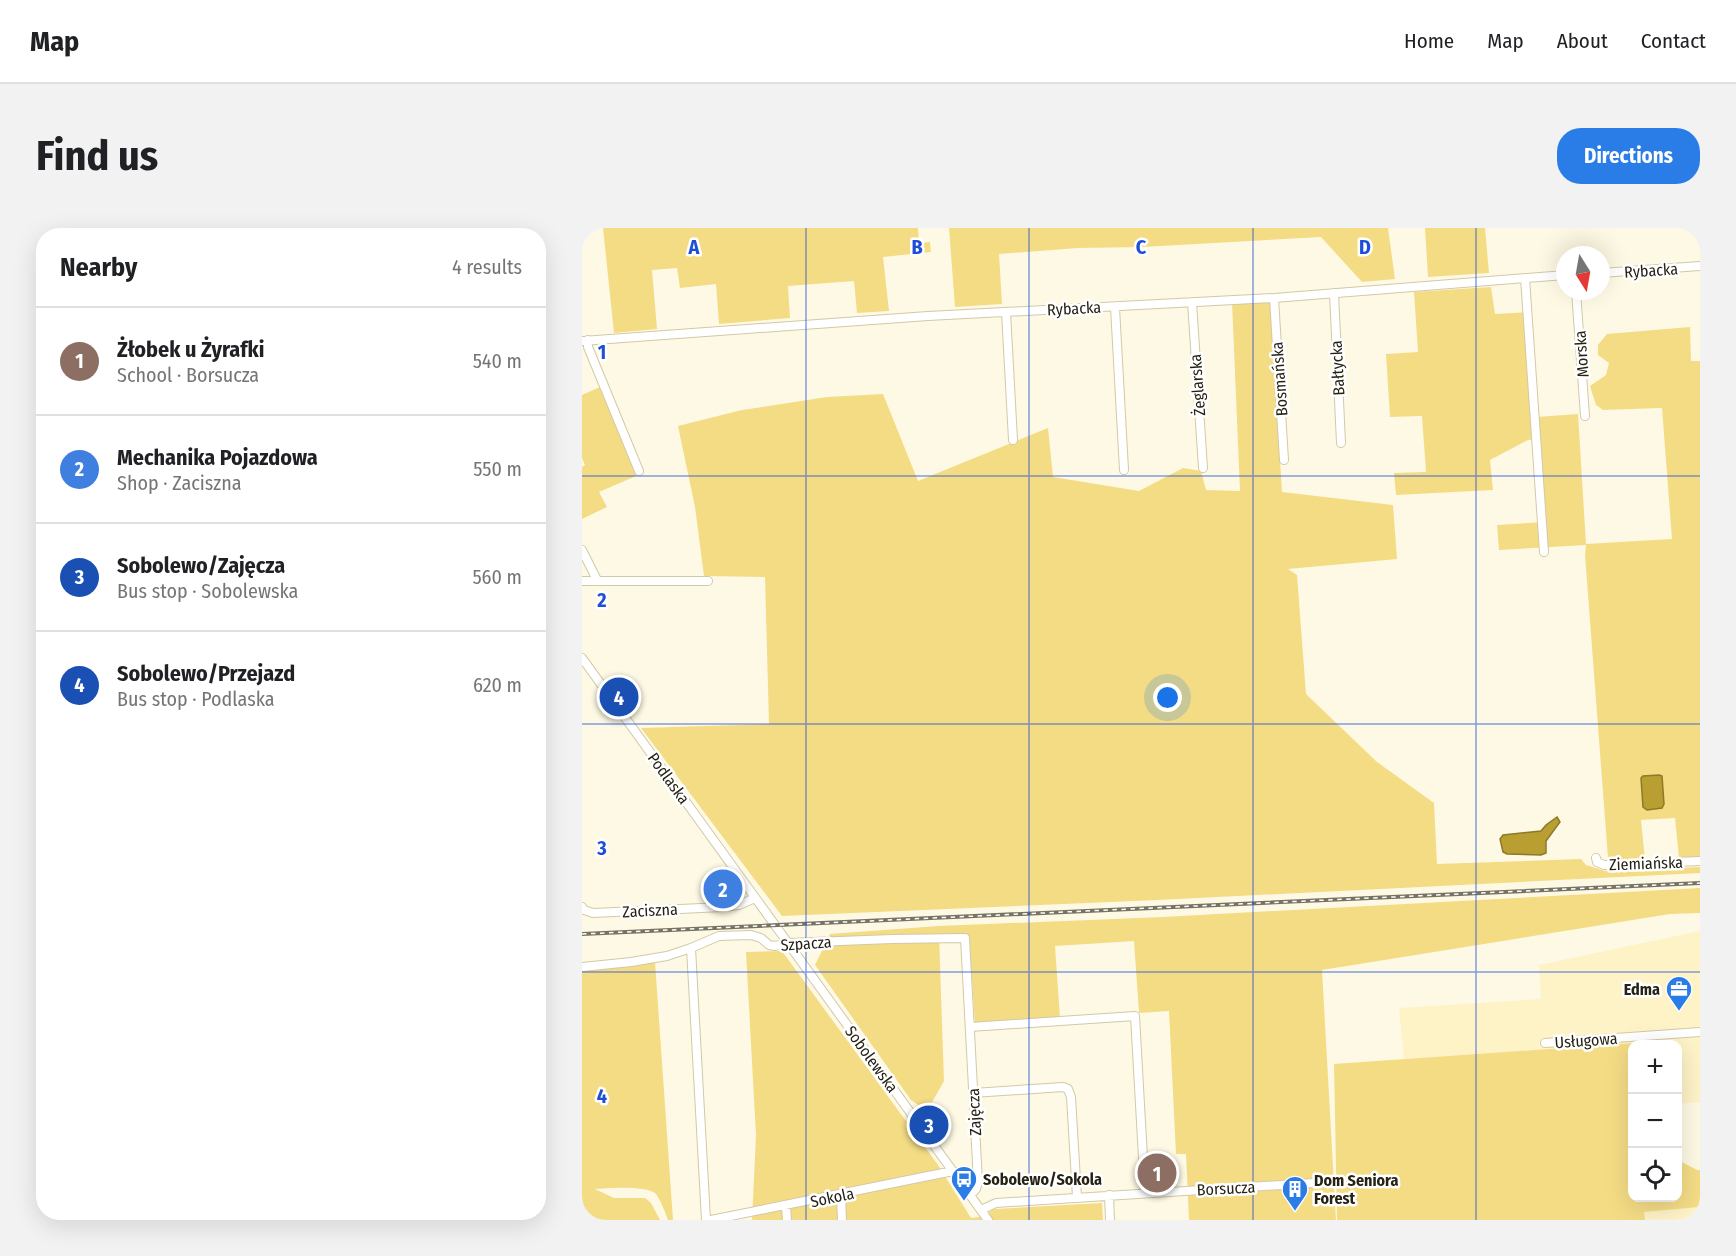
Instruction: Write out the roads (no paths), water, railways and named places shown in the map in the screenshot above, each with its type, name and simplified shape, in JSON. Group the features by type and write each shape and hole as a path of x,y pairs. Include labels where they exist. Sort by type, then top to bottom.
{"street":[{"name":"Rybacka","path":"1610,272 1700,266"},
{"name":"Rybacka","path":"585,340 1006,312 1274,298 1556,276"},
{"path":"1525,278 1544,552"},
{"name":"Bałtycka","path":"1334,293 1341,443"},
{"name":"Bosmańska","path":"1274,298 1284,460"},
{"name":"Morska","path":"1577,300 1586,417"},
{"name":"Żeglarska","path":"1192,302 1203,468"},
{"path":"1115,307 1124,470"},
{"path":"1006,312 1013,440"},
{"path":"585,340 639,471"},
{"path":"582,550 597,580"},
{"path":"582,581 708,581"},
{"name":"Podlaska","path":"582,658 755,898"},
{"name":"Ziemiańska","path":"1596,858 1597,862 1604,865 1700,861"},
{"name":"Zaciszna","path":"582,907 593,913 700,908 739,905 755,898"},
{"name":"Sobolewska","path":"755,898 988,1220"},
{"name":"Szpacza","path":"582,967 667,956 719,936 728,935 750,935 775,946 788,943 965,938"},
{"name":"Zajęcza","path":"965,938 978,1182 976,1190 970,1195"},
{"path":"691,948 706,1220"},
{"path":"970,1027 1135,1016 1145,1193"},
{"name":"Usługowa","path":"1545,1043 1700,1032"},
{"path":"973,1093 1063,1087 1068,1089 1071,1097 1077,1197"},
{"name":"Sokola","path":"711,1220 953,1171"},
{"name":"Borsucza","path":"981,1210 996,1203 1329,1182"},
{"path":"841,1195 842,1220"},
{"path":"1109,1195 1110,1220"},
{"path":"786,1206 787,1220"}],"railway":[{"path":"582,934 1700,883"}],"place":[{"name":"Sobolewo/Przejazd","path":"619,697"},
{"name":"Mechanika Pojazdowa","path":"723,889"},
{"name":"Edma","path":"1679,1012"},
{"name":"Sobolewo/Zajęcza","path":"929,1125"},
{"name":"Żłobek u Żyrafki","path":"1157,1173"},
{"name":"Sobolewo/Sokola","path":"964,1202"},
{"name":"Dom Seniora Forest","path":"1295,1212"}]}
